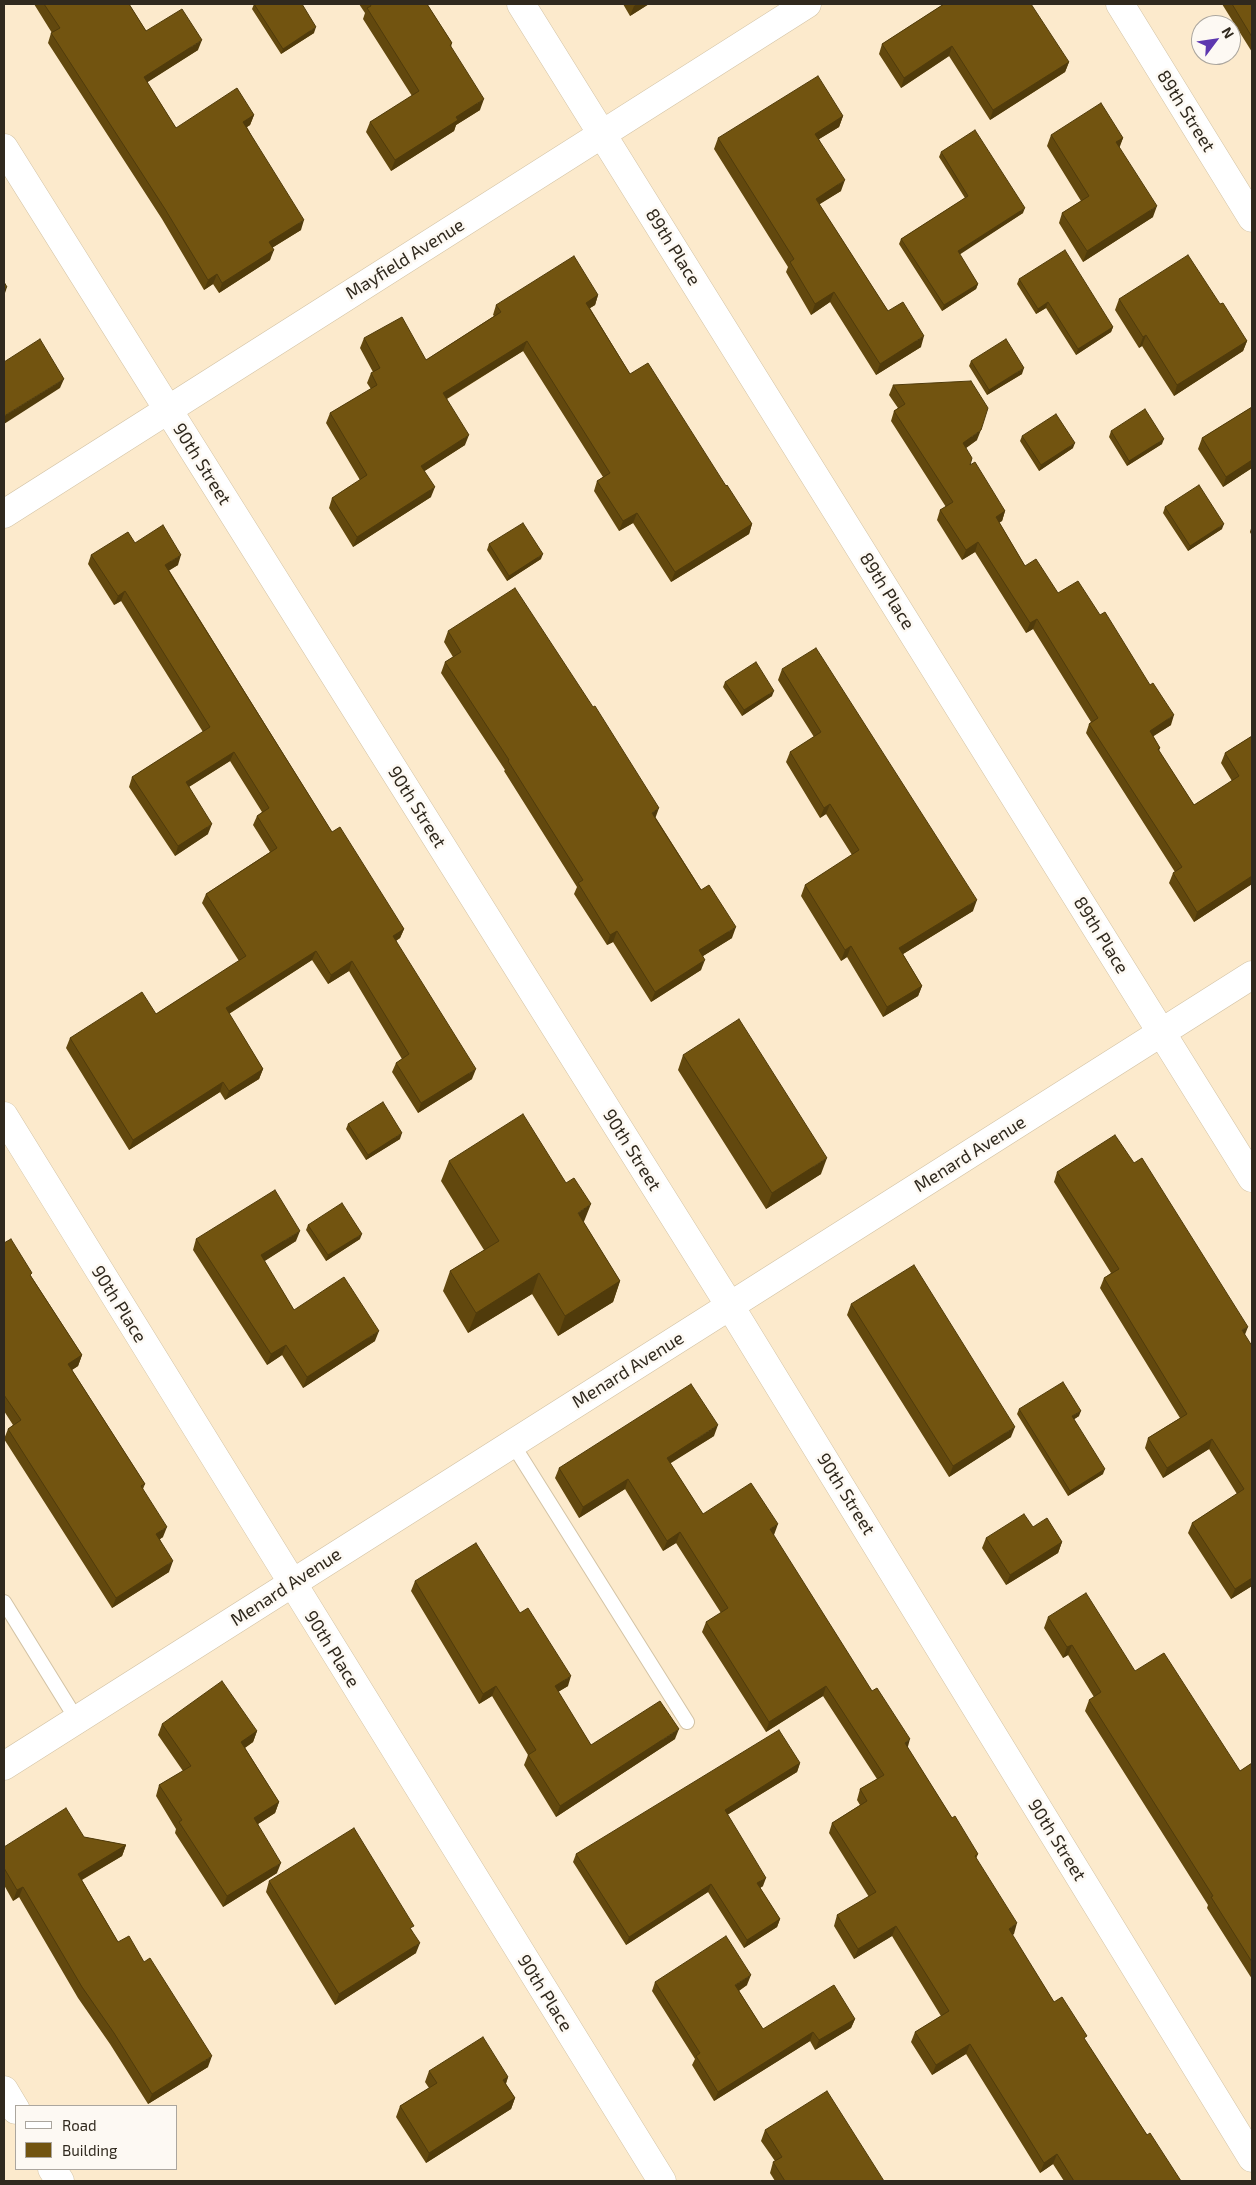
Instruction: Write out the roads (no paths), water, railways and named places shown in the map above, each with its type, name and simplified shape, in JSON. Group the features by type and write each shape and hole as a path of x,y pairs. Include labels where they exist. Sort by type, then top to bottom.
{"street":[{"name":"89th Place","path":"521,4 1252,1178"},
{"name":"Mayfield Avenue","path":"4,514 807,4"},
{"name":"89th Street","path":"1120,4 1252,218"},
{"name":"90th Street","path":"4,148 730,1306 1252,2158"},
{"name":"Menard Avenue","path":"4,1766 1252,975"},
{"name":"90th Place","path":"4,1116 291,1584 662,2181"},
{"path":"4,2090 15,2108"},
{"path":"53,2170 60,2181"}],"lane":[{"path":"512,1444 687,1722"},
{"path":"4,1602 77,1720"}]}
